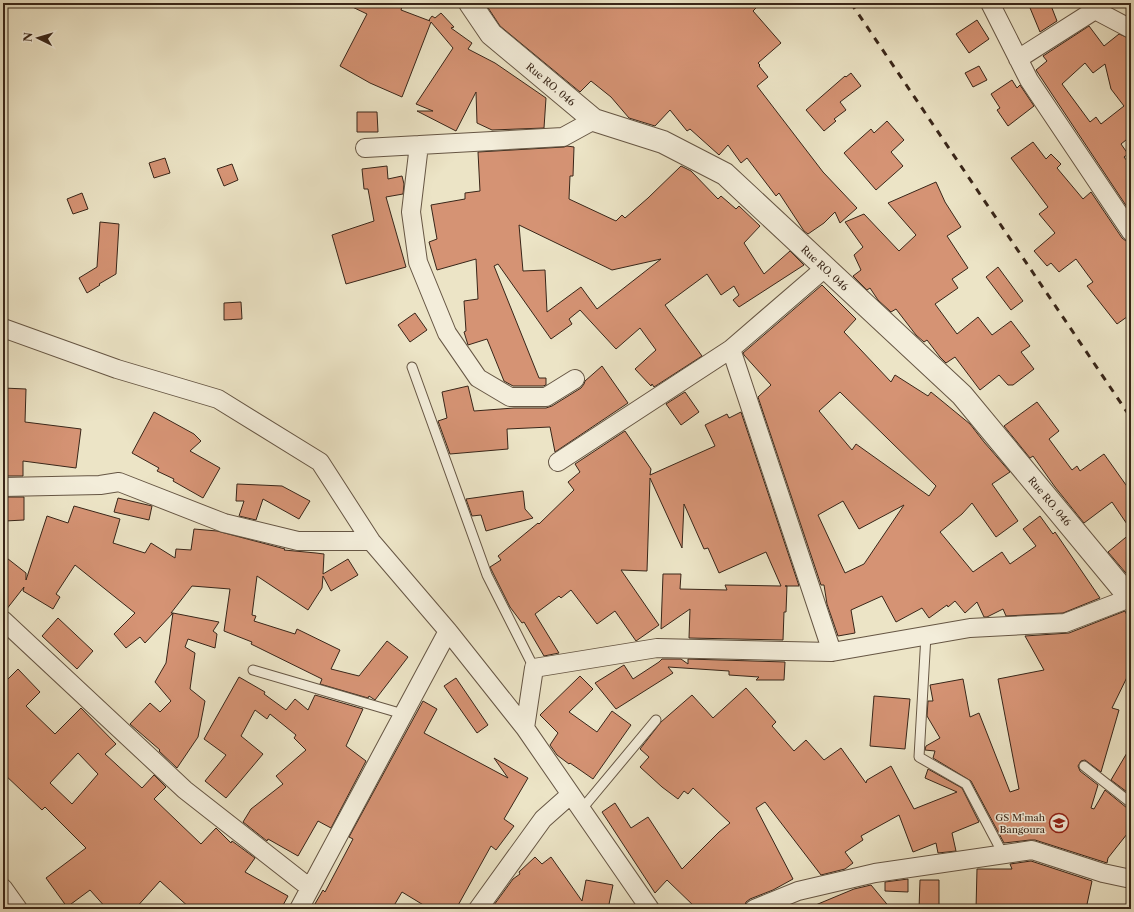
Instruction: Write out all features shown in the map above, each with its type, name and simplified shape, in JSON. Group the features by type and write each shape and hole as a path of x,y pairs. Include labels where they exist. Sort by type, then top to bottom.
{"street":[{"name":"Rue RO. 046","path":"470,3 491,34 594,120 663,142 725,174 962,395 1131,599"},
{"path":"990,3 1029,80 1131,232"},
{"path":"1018,59 1095,10 1131,28"},
{"path":"365,148 563,137 594,120"},
{"path":"419,145 411,212 418,262 447,333 478,378 510,397 546,397 575,379"},
{"path":"558,462 731,349 825,268"},
{"path":"3,328 117,369 218,399 320,462 371,541 448,631 525,728 650,909"},
{"path":"731,349 832,652"},
{"path":"3,487 100,485 119,482 224,524 298,541 371,541"},
{"path":"525,728 534,668 657,648 832,652 970,628 1065,623 1131,599"},
{"path":"3,620 185,790 310,888"},
{"path":"299,909 448,631"},
{"path":"478,909 543,819 570,795"},
{"path":"754,909 798,891 875,873 1032,850 1103,873 1131,880"},
{"path":"3,888 18,909"}],"lane":[{"path":"412,367 487,575 534,668"},
{"path":"926,635 919,757 966,784 1003,854"},
{"path":"253,670 404,714"},
{"path":"581,810 656,720"},
{"path":"1084,766 1131,803"}],"building":[{"path":"344,3 403,3 401,10 430,21 429,20 432,16 435,18 441,13 454,27 451,28 472,43 468,49 495,63 546,98 544,128 492,130 477,123 476,92 456,131 417,111 433,111 416,104 453,48 431,22 402,97 370,83 340,66 367,14"},
{"path":"485,3 761,3 753,11 781,43 758,63 768,77 757,86 823,172 857,208 840,223 835,212 824,223 808,234 804,231 779,193 776,196 747,158 741,163 728,145 719,155 690,129 687,131 670,110 655,126 629,118 611,97 591,81 580,92 500,26"},
{"path":"1028,3 1050,3 1057,21 1040,32"},
{"path":"977,20 989,39 969,53 956,34"},
{"path":"1089,26 1104,46 1119,34 1131,39 1131,136 1121,144 1128,154 1124,157 1131,166 1131,213 1036,70 1047,61 1043,56","holes":["1085,63 1093,73 1105,64 1111,89 1124,106 1101,124 1096,117 1090,122 1062,84"]},
{"path":"979,66 987,80 973,87 965,73"},
{"path":"851,73 861,86 840,102 846,110 834,119 836,121 824,131 806,110 845,76 846,77"},
{"path":"1012,80 1017,88 1020,85 1034,106 1008,126 997,110 1000,108 991,94"},
{"path":"357,112 377,112 378,132 357,132"},
{"path":"887,121 904,140 891,152 903,166 876,190 844,153 871,129 874,133"},
{"path":"1033,142 1046,159 1051,154 1061,164 1057,168 1083,199 1091,192 1122,238 1131,242 1131,314 1117,324 1087,286 1093,282 1076,259 1059,272 1051,263 1047,266 1034,251 1055,233 1039,214 1048,207 1011,158"},
{"path":"574,147 573,176 570,176 569,199 616,221 622,215 625,218 681,166 691,171 718,199 721,196 736,209 739,206 760,226 744,243 764,274 790,251 804,265 739,307 733,300 739,295 734,286 721,295 707,274 665,305 702,356 654,387 652,384 651,386 635,369 656,350 640,328 616,349 580,310 569,319 572,324 551,339 498,264 494,266 539,378 546,378 546,385 543,386 513,386 504,381 487,339 468,345 464,332 466,331 464,301 478,299 476,259 437,270 429,242 437,239 431,205 465,199 465,193 480,191 478,152","holes":["519,225 612,270 661,259 597,309 581,287 547,312 545,270 523,271"]},
{"path":"165,158 170,173 154,178 149,163"},
{"path":"232,164 238,180 224,186 217,169"},
{"path":"387,166 388,179 402,176 404,184 403,194 386,197 406,267 346,284 332,235 374,221 368,189 364,189 362,169"},
{"path":"936,182 945,202 961,227 947,236 968,268 952,279 958,288 935,304 957,334 978,317 992,335 1011,321 1030,346 1021,352 1034,369 1013,385 1008,385 999,375 980,390 955,357 946,363 927,340 924,342 916,335 896,309 891,312 878,300 870,288 867,290 853,276 861,270 854,255 863,247 845,222 864,214 899,251 916,235 888,203"},
{"path":"82,193 88,209 73,214 67,199"},
{"path":"100,222 119,224 116,274 87,293 79,278 97,267"},
{"path":"998,267 1023,301 1011,310 986,277"},
{"path":"822,285 856,319 844,332 891,382 895,375 928,396 931,392 970,424 1010,472 992,484 1018,521 996,537 972,503 962,514 940,532 973,572 1002,552 1010,564 1036,546 1023,529 1040,516 1053,534 1055,532 1100,598 1063,613 1006,616 1003,609 987,617 984,617 977,602 965,613 955,601 929,618 922,608 896,622 882,596 851,610 855,633 838,636 827,604 824,585 821,585 758,397 771,385 743,353","holes":["840,392 936,486 929,496 856,444 852,450 819,411","843,501 859,529 904,505 864,564 845,573 818,515"]},
{"path":"241,302 242,319 224,320 224,303"},
{"path":"415,313 427,330 410,342 398,325"},
{"path":"602,366 628,403 555,452 550,427 507,429 508,449 450,454 438,421 447,418 442,392 468,386 474,411 514,408 546,408 552,406 581,388 585,381"},
{"path":"3,388 26,389 25,422 81,429 76,468 23,461 23,476 3,476"},
{"path":"685,392 699,412 681,425 666,404"},
{"path":"1037,402 1059,431 1049,439 1072,470 1077,466 1080,471 1104,454 1131,492 1131,530 1112,502 1084,523 1055,487 1033,456 1030,458 1004,426"},
{"path":"154,412 194,434 201,441 190,451 220,468 203,498 173,481 174,479 157,471 159,468 132,453"},
{"path":"741,412 799,586 787,586 783,640 689,638 690,609 661,629 663,574 681,574 680,589 727,590 725,585 781,586 766,552 719,573 708,548 704,549 684,504 682,548 650,478 647,571 621,570 659,625 636,641 615,611 597,624 571,590 561,598 559,596 535,614 559,653 544,656 524,622 522,623 510,607 490,567 501,560 498,556 538,523 539,524 574,490 568,482 580,472 575,464 625,431 651,469 650,475 715,446 705,425 727,414 729,418"},
{"path":"237,484 282,486 310,501 299,519 263,499 256,520 239,516 244,501 236,501"},
{"path":"523,491 525,509 533,518 486,531 481,515 472,516 466,499"},
{"path":"4,497 24,497 24,520 5,521"},
{"path":"118,498 152,506 149,520 114,512"},
{"path":"74,506 120,519 113,543 145,553 151,543 175,558 176,549 191,550 194,529 217,531 285,549 284,550 324,554 323,574 348,559 358,575 331,591 323,576 322,588 308,610 257,576 252,615 256,616 254,621 295,634 297,629 340,650 331,669 359,676 387,641 408,657 375,700 369,696 368,698 320,684 322,679 251,644 252,642 224,631 230,589 192,586 171,613 173,613 145,643 140,637 126,648 114,634 135,613 75,565 56,594 60,597 53,609 23,591 24,587 6,610 3,610 3,555 26,573 26,580 47,516 68,523"},
{"path":"1131,533 1131,579 1108,552"},
{"path":"1125,611 1131,624 1131,669 1112,708 1119,710 1101,772 1085,760 1081,761 1078,766 1080,771 1098,785 1091,808 1094,809 1105,790 1127,808 1131,809 1131,829 1108,858 1107,863 1035,840 1004,843 971,781 933,758 935,751 925,750 926,746 940,738 927,716 928,701 933,701 930,685 963,679 970,717 979,713 1010,792 1019,789 998,679 1044,670 1025,636 1069,633"},
{"path":"173,613 219,622 213,631 217,634 215,648 188,639 185,647 195,653 190,689 205,701 198,737 177,768 159,751 160,750 130,724 150,703 160,712 171,701 155,682 166,663"},
{"path":"58,618 93,651 77,669 42,636"},
{"path":"662,659 681,659 688,664 688,659 785,662 784,680 756,680 759,677 729,675 729,671 668,667 673,673 616,709 595,683 624,665 633,679"},
{"path":"18,669 40,692 26,706 55,734 81,708 116,744 105,754 142,788 154,775 166,787 154,799 201,844 216,828 231,843 232,841 255,858 245,872 288,896 281,909 191,909 160,881 135,909 107,909 90,890 67,907 46,878 86,848 45,807 42,810 3,773 3,684","holes":["78,753 98,774 72,804 50,783"]},
{"path":"580,676 593,689 569,712 597,732 612,711 631,725 593,779 557,755 550,745 558,733 540,715"},
{"path":"239,677 265,692 264,694 286,710 295,699 308,710 315,695 363,709 346,746 366,761 331,828 318,821 298,856 268,839 267,841 243,822 251,809 283,784 276,776 306,750 294,738 296,735 270,714 267,719 255,710 241,736 263,754 226,798 205,781 226,755 204,739"},
{"path":"456,678 488,725 477,733 444,686"},
{"path":"746,688 776,722 772,726 794,751 806,740 824,760 841,748 866,783 867,780 891,766 914,809 957,792 925,778 928,769 962,788 979,822 952,833 956,851 938,853 936,843 913,852 899,815 861,836 863,840 845,852 853,863 845,869 821,875 765,802 756,808 793,879 773,890 750,899 745,905 737,909 697,909 667,880 655,893 602,812 615,803 631,828 648,817 682,869 730,823 693,788 688,794 684,791 678,799 662,787 640,767 649,757 640,749 661,722 692,695 713,718"},
{"path":"874,696 910,699 905,749 870,746"},
{"path":"423,701 437,709 424,733 508,778 494,758 528,778 504,819 514,826 496,850 491,846 456,909 430,909 402,892 392,909 312,909 323,890 325,892 353,839 349,837"},
{"path":"1131,746 1131,795 1111,780"},
{"path":"535,857 542,864 551,857 582,901 586,880 613,885 608,909 491,909 513,879 520,874 519,872"},
{"path":"1031,861 1092,881 1086,909 976,909 977,869 1012,869 1010,864"},
{"path":"908,879 908,892 885,891 885,882"},
{"path":"920,880 939,880 939,909 919,909"},
{"path":"871,885 891,909 806,909 854,889"}],"railway":[{"path":"851,3 1131,418"}],"place":[{"name":"GS M'mah Bangoura","path":"1059,823"}]}
